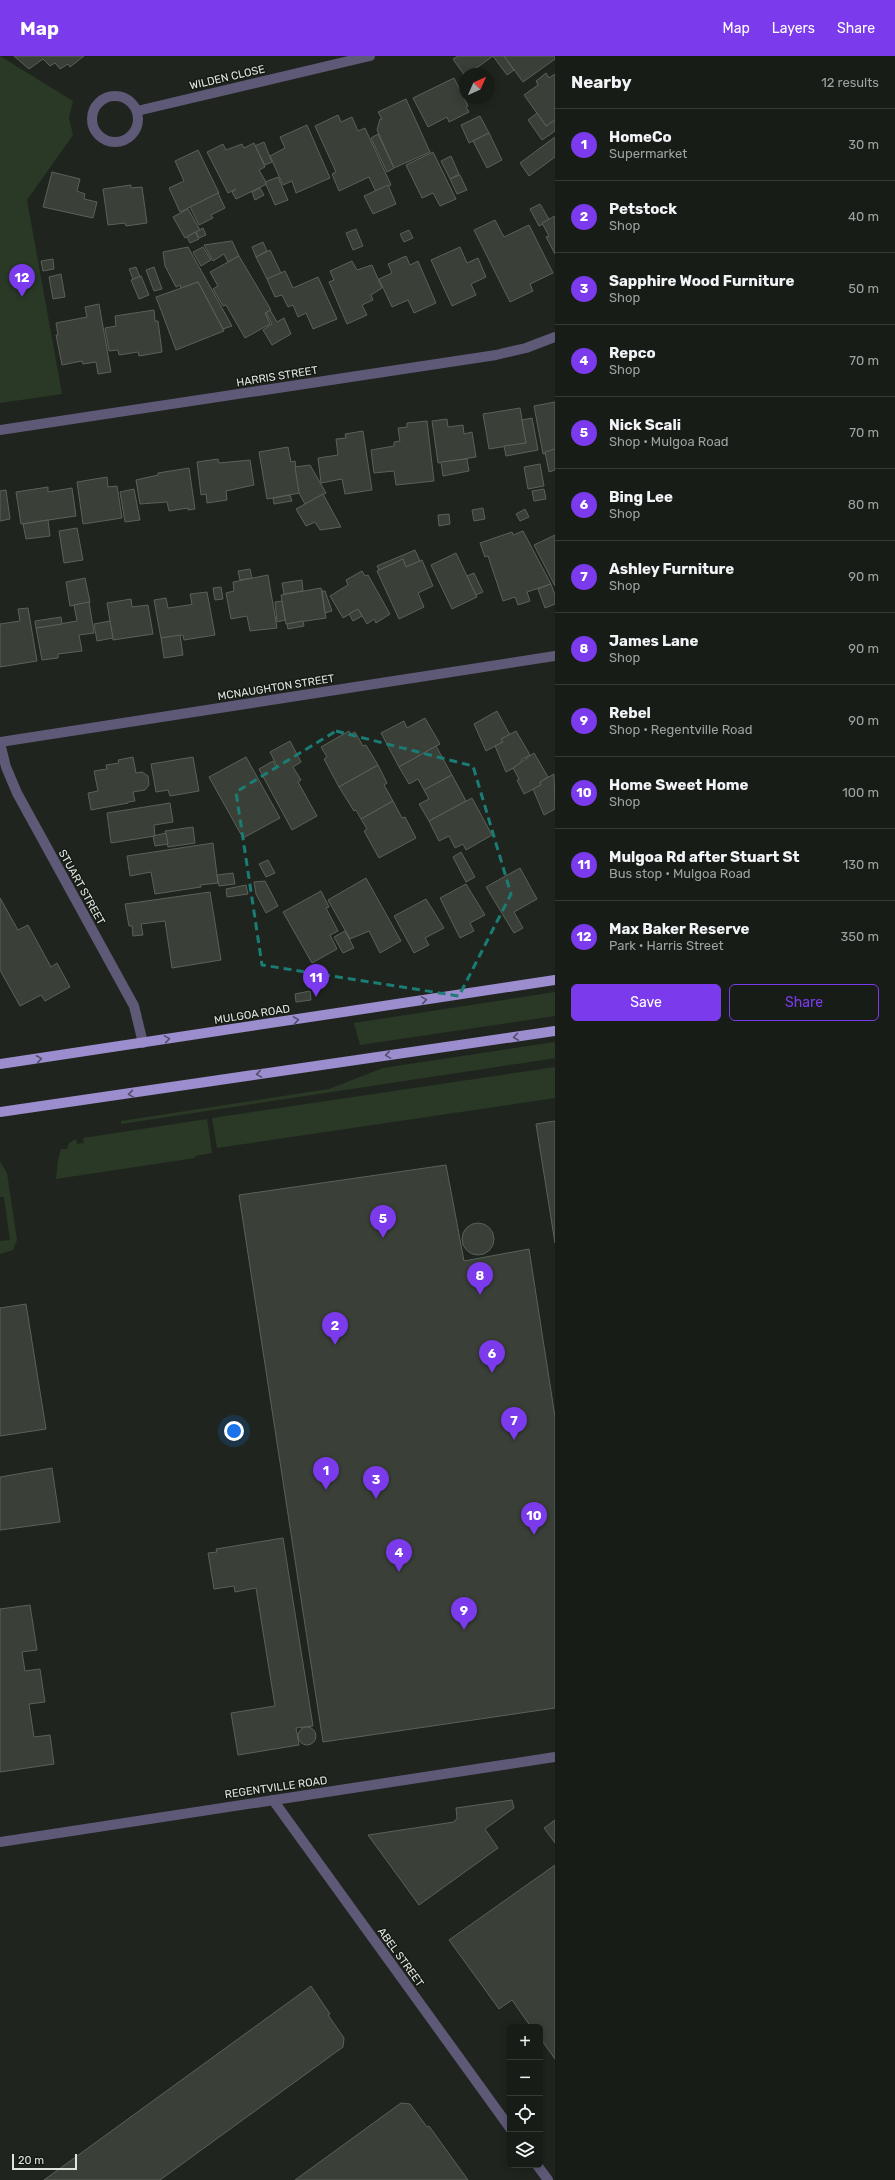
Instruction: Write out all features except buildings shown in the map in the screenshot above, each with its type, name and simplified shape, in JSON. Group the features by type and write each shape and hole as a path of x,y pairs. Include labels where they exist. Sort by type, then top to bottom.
{"main road":[{"name":"MULGOA ROAD","path":"0,1064 555,980"},
{"path":"0,1112 555,1031"}],"street":[{"name":"WILDEN CLOSE","path":"137,111 370,56"},
{"path":"121,96 134,105 137,111 137,127 133,134 120,142 104,140 93,128 91,121 95,107 106,97 121,96"},
{"name":"HARRIS STREET","path":"0,430 496,355 526,348 555,337"},
{"name":"MCNAUGHTON STREET","path":"0,742 555,656"},
{"name":"STUART STREET","path":"0,742 6,767 17,793 134,1006 143,1043"},
{"name":"REGENTVILLE ROAD","path":"0,1842 555,1757"},
{"name":"ABEL STREET","path":"273,1800 507,2124"},
{"path":"539,2168 548,2180"}],"highlighted area":[{"path":"336,731 473,766 511,894 459,996 262,965 236,792"}],"green space":[{"path":"0,56 73,101 69,118 73,135 27,200 62,394 0,403"},
{"path":"555,992 555,1016 360,1045 354,1023"},
{"path":"555,1042 555,1058 550,1059 121,1124 121,1121 329,1089 383,1068"},
{"path":"555,1067 555,1098 217,1148 212,1118"},
{"path":"207,1119 212,1153 195,1156 195,1158 56,1179 61,1149 67,1149 69,1143 76,1139 77,1144 84,1143 83,1138"},
{"path":"0,1161 7,1173 17,1240 13,1250 0,1254 0,1241 10,1240 4,1197 0,1197"}],"place":[{"name":"Max Baker Reserve","path":"22,297"},
{"name":"Mulgoa Rd after Stuart St","path":"316,997"},
{"name":"Nick Scali","path":"383,1238"},
{"name":"James Lane","path":"480,1295"},
{"name":"Petstock","path":"335,1345"},
{"name":"Bing Lee","path":"492,1373"},
{"name":"Ashley Furniture","path":"514,1440"},
{"name":"HomeCo","path":"326,1490"},
{"name":"Sapphire Wood Furniture","path":"376,1499"},
{"name":"Home Sweet Home","path":"534,1535"},
{"name":"Repco","path":"399,1572"},
{"name":"Rebel","path":"464,1630"}]}
